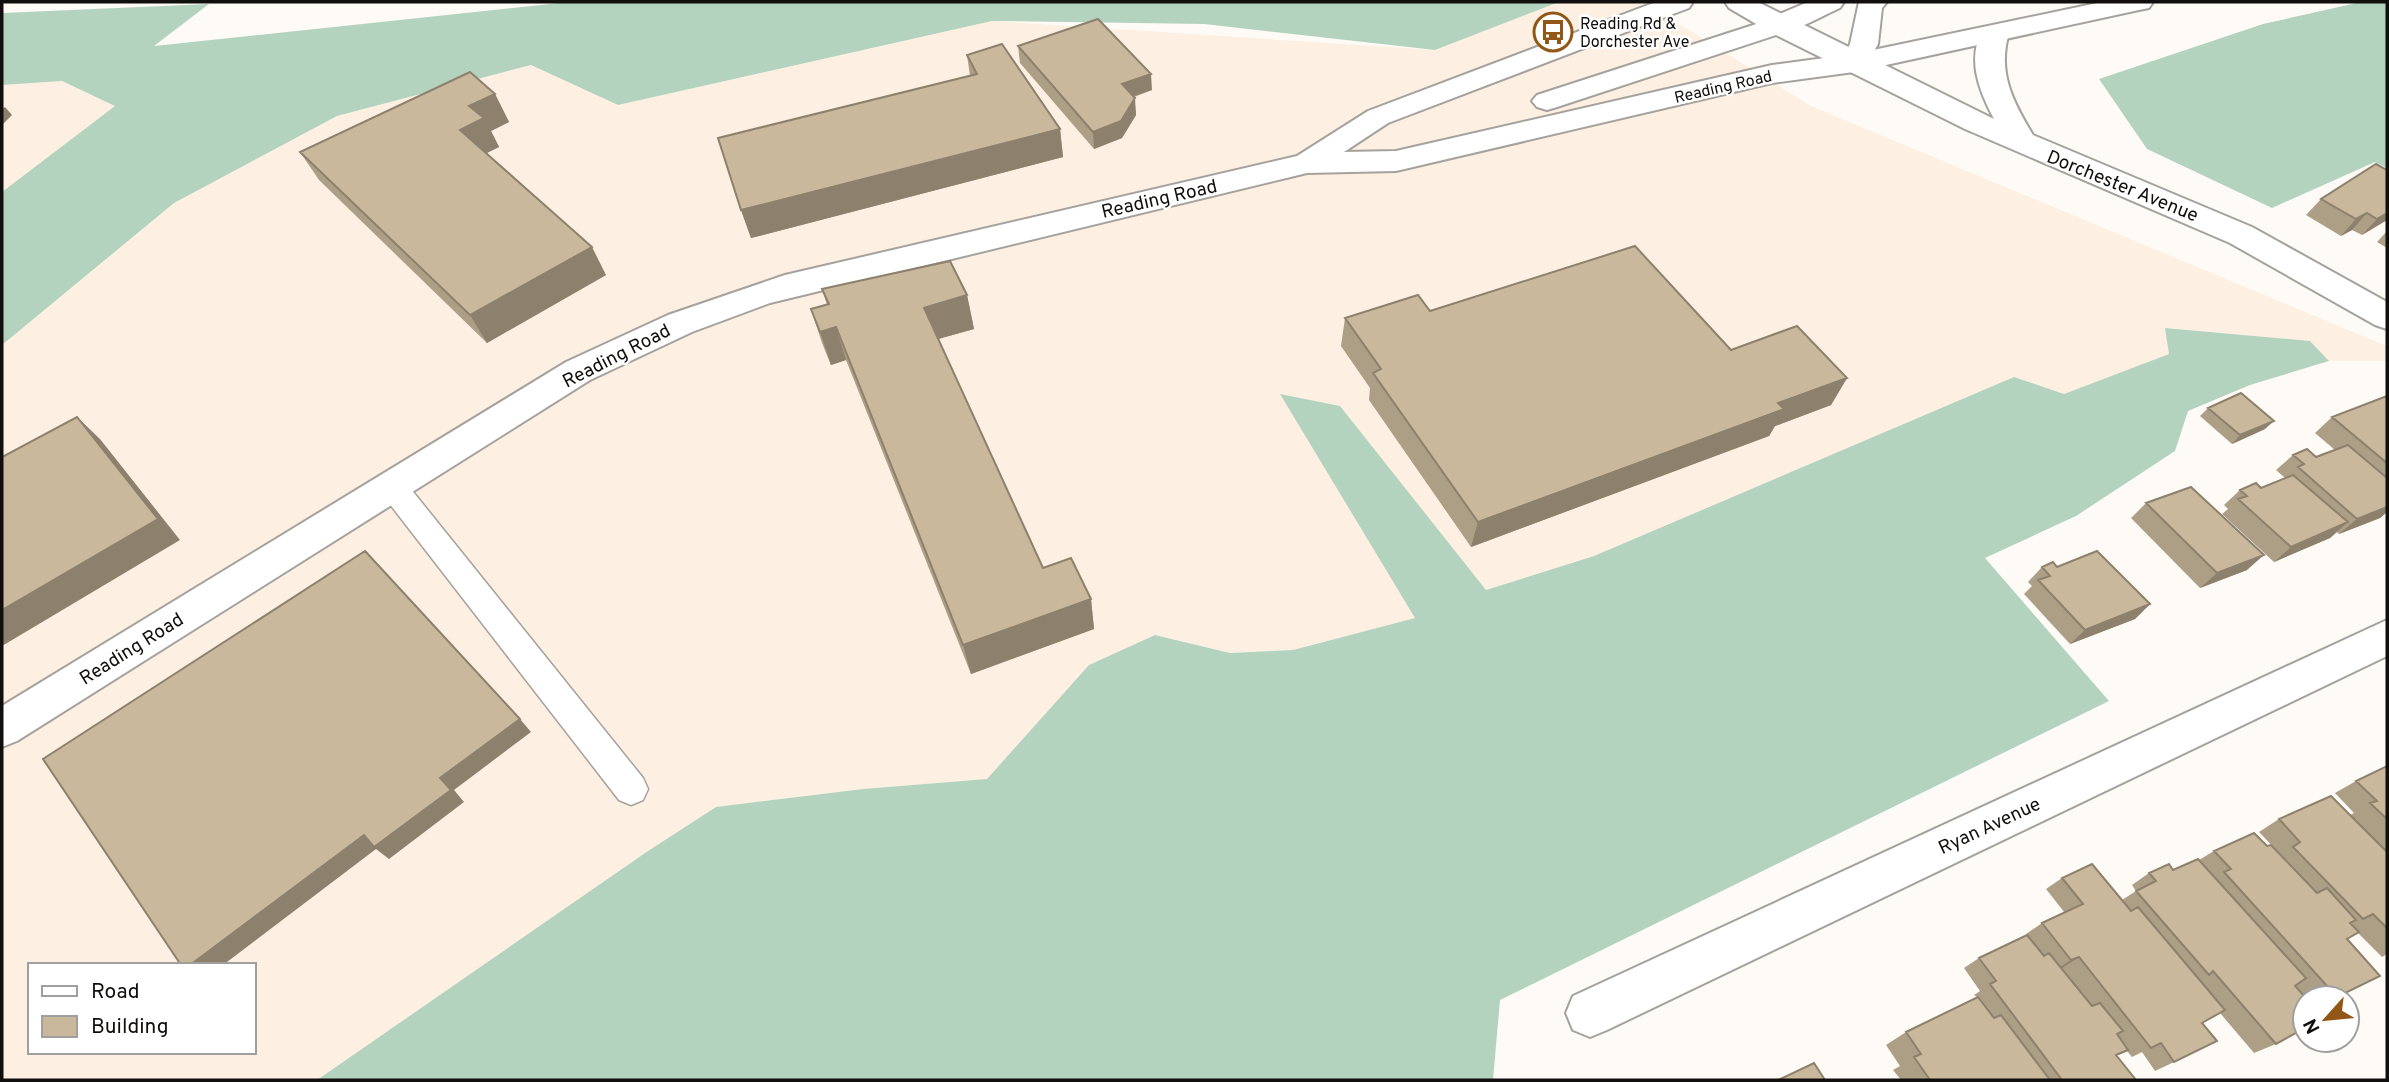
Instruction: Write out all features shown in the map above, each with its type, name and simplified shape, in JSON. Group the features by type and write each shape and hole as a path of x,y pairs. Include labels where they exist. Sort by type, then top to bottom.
{"main road":[{"name":"Reading Road","path":"1307,163 1378,117 1539,58 1679,2"},
{"name":"Dorchester Avenue","path":"1739,2 1778,25 2023,144 2173,204 2241,235 2387,317"},
{"path":"1450,149 1485,120 1610,83 1778,25 1830,2"},
{"path":"1854,63 1864,44 1869,7 1873,2"},
{"name":"Reading Road","path":"2,729 578,371 639,339 723,305 785,286 1307,163 1396,161 1772,74 1854,63 2139,2"},
{"path":"1995,33 1987,50 1988,78 2023,144"},
{"name":"Ryan Avenue","path":"1590,1013 2387,637"}],"lane":[{"path":"392,486 631,789"}],"shaded area":[{"path":"1559,2 1644,2 1811,106 2387,346 2387,361 2329,361 2310,341 2166,328 2170,354 2064,394 2014,377 1594,556 1486,590 1415,618 1293,650 1230,653 1155,635 1089,665 987,779 863,789 716,807 317,1080 2,1080 2,345 174,203 337,116 531,65 618,105 992,21 1435,50"},
{"path":"62,81 116,106 2,192 2,85"}],"green space":[{"path":"569,2 1559,2 1435,50 1204,24 992,21 618,105 531,65 337,116 174,203 2,345 2,192 115,106 62,81 2,85 2,13 209,4 154,46"},
{"path":"2361,2 2387,2 2387,168 2375,162 2272,208 2147,149 2099,79 2263,24"},
{"path":"2165,328 2310,341 2329,361 2250,385 2188,411 2175,451 2076,516 1985,558 2109,701 1500,1000 1493,1080 317,1080 716,807 863,789 987,779 1089,665 1155,635 1230,653 1293,650 1415,618 1280,394 1340,406 1486,590 1594,556 2014,377 2064,394 2169,354"}],"building":[{"path":"1098,19 1151,74 1122,84 1135,98 1121,121 1093,132 1018,46"},
{"path":"1002,44 1060,129 741,210 718,138 977,74 967,55"},
{"path":"470,72 495,94 469,106 484,118 460,130 592,247 470,315 300,152"},
{"path":"2376,164 2387,170 2387,213 2377,219 2367,213 2356,219 2321,199"},
{"path":"1635,246 1731,350 1797,326 1847,378 1778,403 1784,409 1478,522 1373,373 1381,369 1345,318 1418,295 1430,311"},
{"path":"950,261 967,295 924,308 1043,568 1071,558 1091,599 963,645 836,327 820,332 811,309 829,304 822,289"},
{"path":"2241,393 2274,421 2240,435 2208,408"},
{"path":"2387,396 2387,463 2332,417"},
{"path":"77,417 158,519 2,610 2,457"},
{"path":"2348,445 2387,478 2387,507 2357,519 2298,467 2304,464 2293,455 2307,449 2316,457"},
{"path":"2293,475 2348,522 2291,547 2238,499 2247,496 2240,490 2256,483 2261,488"},
{"path":"2191,487 2264,555 2217,573 2146,503"},
{"path":"365,551 520,719 440,778 451,790 374,847 364,835 193,963 180,963 43,759"},
{"path":"2097,551 2150,604 2085,630 2038,580 2050,576 2042,567 2053,562 2057,567"},
{"path":"2387,766 2387,819 2370,803 2377,801 2356,781"},
{"path":"2331,796 2387,852 2387,928 2373,914 2363,919 2293,847 2300,842 2279,819"},
{"path":"2254,833 2267,846 2271,845 2317,893 2327,888 2356,920 2350,923 2359,932 2347,939 2380,976 2361,985 2325,984 2224,872 2231,869 2214,851"},
{"path":"2198,859 2306,978 2298,984 2291,984 2291,1036 2276,1044 2213,971 2209,975 2136,891 2156,881 2149,873 2169,864 2173,870"},
{"path":"2092,864 2131,911 2138,907 2225,1010 2202,1023 2217,1041 2174,1062 2161,1043 2151,1048 2079,957 2071,960 2042,923 2083,904 2062,878"},
{"path":"2027,935 2044,956 2049,953 2092,1006 2100,1003 2123,1031 2117,1034 2128,1050 2116,1055 2136,1080 2062,1080 1990,984 1996,981 1979,958"},
{"path":"1978,997 1994,1018 2001,1015 2050,1080 1930,1080 1914,1057 1921,1054 1906,1032"},
{"path":"1814,1063 1825,1080 1778,1080"}],"place":[{"name":"Reading Rd & Dorchester Ave","path":"1553,32"}]}
